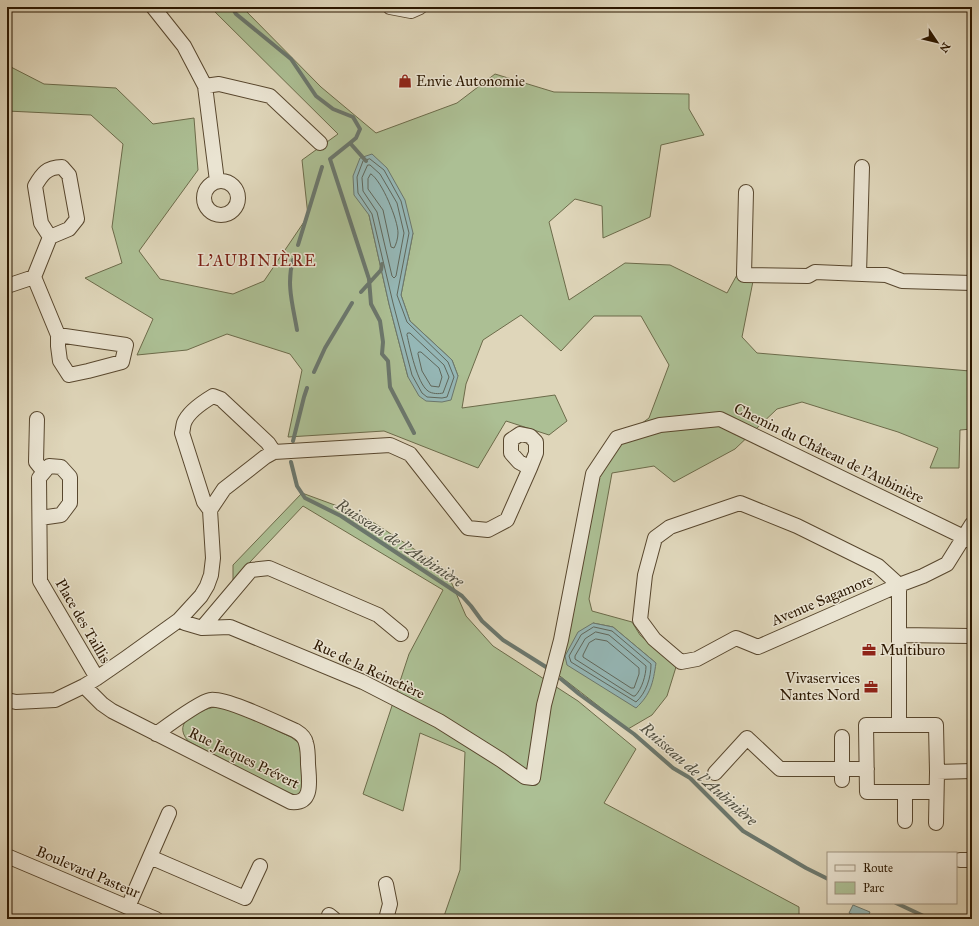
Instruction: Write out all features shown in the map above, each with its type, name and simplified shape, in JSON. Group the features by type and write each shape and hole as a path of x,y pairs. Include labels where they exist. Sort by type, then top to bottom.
{"street":[{"path":"153,7 184,46 205,86 217,181"},
{"path":"390,7 411,11 420,7"},
{"path":"205,86 219,84 270,96 320,143"},
{"path":"50,237 41,223 35,186 42,174 55,167 62,167 69,175 77,219 69,230 50,237 34,277 58,335 60,361 69,375 122,362 126,345 58,335"},
{"path":"859,274 862,167"},
{"path":"746,192 744,275 808,276 815,272 886,275 902,281 972,283"},
{"path":"7,286 34,277"},
{"path":"7,700 16,702 55,700 84,686 179,620 201,596 211,575 213,558 210,510 204,502 182,433 183,424 188,416 213,396 221,399 268,443 274,452"},
{"path":"37,419 36,462 44,472"},
{"name":"Chemin du Château de l'Aubinière","path":"533,778 544,705 561,640 593,474 617,438 660,424 720,419 968,539"},
{"path":"210,510 224,489 264,457 274,452 390,446 410,454 468,528 488,530 507,520 530,468"},
{"path":"48,466 61,467 70,477 70,504 61,515 40,518 39,478 48,466"},
{"name":"Avenue Sagamore","path":"899,585 878,566 865,559 797,526 740,503 670,527 655,538 645,575 640,620 654,639 681,662 697,659 736,638 758,647 899,585 923,576 947,564 968,539 972,524"},
{"name":"Place des Taillis","path":"40,518 40,581 97,678"},
{"path":"202,628 251,570 269,568 378,615 400,634"},
{"path":"899,585 899,725"},
{"name":"Rue de la Reinetière","path":"179,620 202,628 230,627 363,682 439,721 525,777 533,778"},
{"path":"900,635 970,636"},
{"name":"Rue Jacques Prévert","path":"84,686 102,704 112,711 156,734 291,802 298,803 305,798 308,792 310,785 306,743 303,736 296,731 225,701 210,700 196,707 156,734"},
{"path":"936,792 867,792 866,725 936,725 937,772 936,823"},
{"path":"842,737 842,774"},
{"path":"715,773 747,738 780,769 842,774 866,769"},
{"path":"937,772 972,772"},
{"path":"905,792 905,821"},
{"path":"128,907 169,813"},
{"name":"Boulevard Pasteur","path":"7,856 156,919"},
{"path":"150,857 245,898 260,866"},
{"path":"386,884 390,904 386,919"}],"green space":[{"path":"210,7 242,7 321,87 376,133 457,103 495,74 554,92 689,94 689,109 704,135 661,145 650,217 603,238 602,206 575,199 549,222 569,300 625,263 670,265 727,293 738,273 755,271 742,337 757,353 970,371 972,361 972,429 960,430 959,468 930,468 938,448 898,432 802,402 777,409 735,449 674,482 654,466 612,473 589,599 592,611 632,622 640,635 676,667 667,696 652,715 628,729 556,673 597,476 619,440 649,418 669,365 641,316 594,316 561,351 521,315 483,340 466,384 462,408 555,395 567,421 549,435 506,421 478,468 384,431 288,437 302,370 290,354 227,334 187,350 137,355 153,319 85,278 122,263 112,227 123,144 91,115 7,111 7,65 44,84 116,88 153,124 194,118 198,170 139,251 160,279 233,294 264,281 308,216 302,160 338,134","holes":["369,215 413,233 401,295 410,321 452,360 458,376 408,377 389,304","593,623 613,627 656,663"]},
{"path":"302,493 362,515 446,570 466,616 493,646 578,701 636,749 604,803 799,907 799,919 443,919 460,870 465,752 420,733 403,811 363,794 409,654 443,590 303,506 233,580 233,565"},
{"path":"215,707 232,710 291,737 300,744 303,789 301,793 297,795 286,793 188,741 184,734 183,728 185,722 195,714"}],"water":[{"path":"372,154 387,168 405,200 413,233 401,295 410,321 452,360 458,376 451,400 442,402 426,401 419,396 408,377 389,304 369,215 354,195 353,176 360,158"},
{"path":"593,623 613,627 656,663 654,676 648,693 636,708 567,665 565,656 578,632"},
{"path":"853,905 870,912 867,919 863,919 849,913"}],"waterway":[{"name":"Ruisseau de l'Aubinière","path":"232,7 236,14 291,59 316,96 333,109 353,117 360,129 356,138 350,143 366,161"},
{"name":"Ruisseau de l'Aubinière","path":"350,143 330,159 369,279 371,304 380,321 383,342 382,354 388,361 390,387 414,433"},
{"path":"298,245 322,167"},
{"path":"293,260 290,286 297,330"},
{"name":"Ruisseau de l'Aubinière","path":"361,292 381,270 382,264"},
{"name":"Ruisseau de l'Aubinière","path":"314,372 325,348 352,303"},
{"name":"Ruisseau de l'Aubinière","path":"293,441 307,388"},
{"name":"Ruisseau de l'Aubinière","path":"291,462 297,486 305,498 341,516 462,596 482,621 503,640 546,667"},
{"name":"Ruisseau de l'Aubinière","path":"561,679 634,734 673,768 690,778 743,831 827,878"},
{"name":"Ruisseau de l'Aubinière","path":"898,904 930,919"}],"place":[{"name":"Envie Autonomie","path":"405,81"},
{"name":"Multiburo","path":"869,650"},
{"name":"Vivaservices Nantes Nord","path":"871,687"}],"district":[{"name":"L'AUBINIÈRE","path":"257,260"}]}
